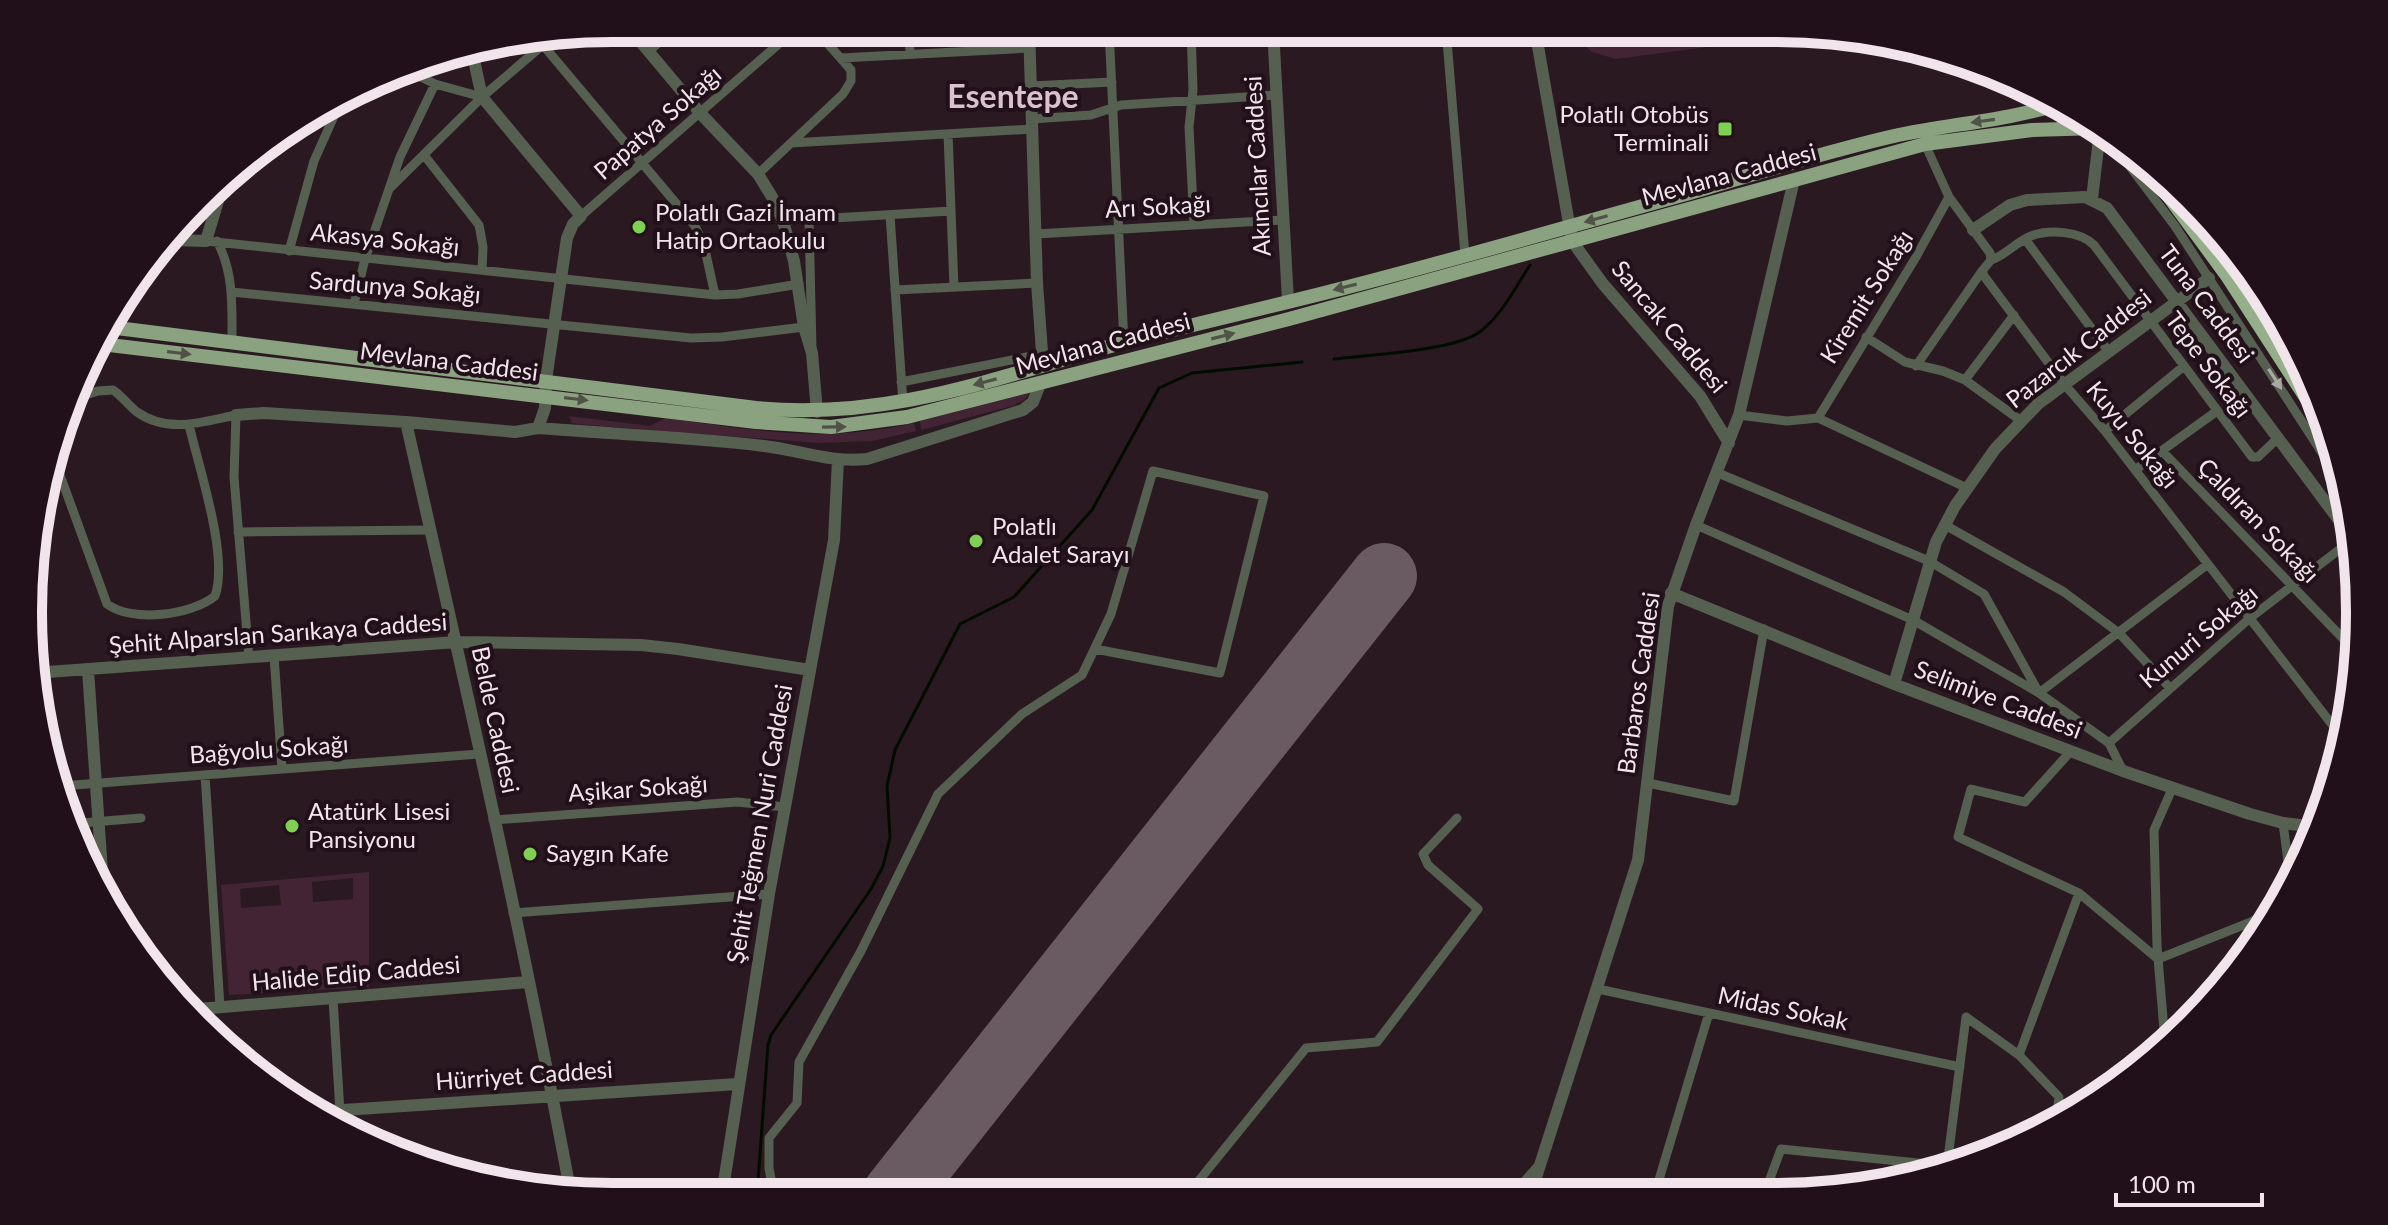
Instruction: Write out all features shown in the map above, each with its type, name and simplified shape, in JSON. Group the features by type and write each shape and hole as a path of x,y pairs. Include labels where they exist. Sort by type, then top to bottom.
{"highway":[{"path":"2162,193 2247,304 2298,383"}],"main road":[{"name":"Mevlana Caddesi","path":"117,328 546,388 756,422 831,427 891,421 1040,384 1570,234 1891,137 2035,105"},
{"name":"Mevlana Caddesi","path":"109,345 756,408 817,412 903,403 1042,360 1124,343 1465,255 1570,234 1794,180 1925,144 2032,130 2080,130"}],"street":[{"path":"641,42 701,114 758,174 772,197 783,221 812,353"},
{"path":"648,50 657,42"},
{"name":"Papatya Sokağı","path":"581,216 781,42"},
{"path":"758,174 843,94 851,81 851,70 827,42"},
{"path":"910,42 910,54"},
{"path":"901,382 1042,360 1030,42"},
{"path":"1110,42 1124,343"},
{"path":"1191,42 1189,127 1194,225"},
{"name":"Akıncılar Caddesi","path":"1273,42 1288,301"},
{"path":"1447,42 1465,255"},
{"path":"1537,42 1570,234"},
{"path":"550,46 700,234 715,295"},
{"path":"387,190 482,97 542,47"},
{"path":"841,58 1030,48"},
{"path":"473,59 482,97 581,216 573,224 567,238 543,417 538,428"},
{"path":"419,76 435,84 482,97"},
{"path":"1031,86 1112,82"},
{"path":"354,304 387,190 435,84"},
{"path":"791,143 948,134 1091,115 1114,107 1275,95"},
{"path":"289,251 314,161 335,114"},
{"path":"948,134 954,287"},
{"path":"1973,230 2018,202 2092,199 2099,143"},
{"path":"1916,366 1991,260 1990,253 1949,197 1925,144"},
{"path":"424,155 479,225 483,247 482,270"},
{"name":"Barbaros Caddesi","path":"1534,1183 1638,860 1671,593 1739,415 1794,180"},
{"path":"2148,181 2165,199 2209,278 2324,456"},
{"name":"Kiremit Sokağı","path":"1818,418 1949,197"},
{"path":"220,199 211,241 228,265 232,292 232,342"},
{"name":"Tuna Caddesi","path":"2092,199 2107,208 2338,519"},
{"path":"783,221 951,211"},
{"path":"890,215 903,403"},
{"path":"809,220 812,353 817,412"},
{"name":"Arı Sokağı","path":"1036,234 1282,220"},
{"name":"Tepe Sokağı","path":"1991,260 2025,239 2046,233 2086,237 2252,457 2258,457 2278,438"},
{"name":"Sancak Caddesi","path":"1570,234 1603,284 1700,396 1729,443"},
{"path":"2025,239 2109,352"},
{"path":"181,240 211,241"},
{"name":"Akasya Sokağı","path":"211,241 715,295 799,284"},
{"name":"Kuyu Sokağı","path":"1982,271 2065,385 2105,431 2334,727"},
{"name":"Pazarcık Caddesi","path":"1894,684 1929,561 1945,525 1967,488 2020,420 2209,278"},
{"path":"895,290 1037,283"},
{"name":"Sardunya Sokağı","path":"232,292 706,338 804,327"},
{"path":"1965,380 2014,315"},
{"path":"1866,337 1916,366 1943,371 1965,380 2020,420"},
{"path":"2105,431 2184,366"},
{"path":"85,395 113,390 139,413 165,425 189,425 236,415 264,413 515,432 538,428 764,446 838,460 867,459 1023,410 1033,402 1040,384"},
{"path":"2135,470 2217,411"},
{"path":"236,415 234,477 249,658"},
{"path":"1739,415 1787,421 1818,418 1967,488"},
{"name":"Belde Caddesi","path":"406,422 457,642 568,1181"},
{"path":"59,473 107,604 127,613 156,614 196,608 215,596 220,574 214,533 189,425"},
{"name":"Çaldıran Sokağı","path":"2162,451 2345,640"},
{"name":"Şehit Teğmen Nuri Caddesi","path":"724,1183 769,894 834,540 838,460"},
{"path":"772,1183 769,1138 797,1103 799,1062 861,951 938,794 1022,714 1082,675 1111,614 1153,471 1264,496 1220,673 1095,649"},
{"path":"1718,473 1929,561 1984,594 2039,693"},
{"path":"1696,525 1913,620 2039,693 2109,743 2123,771"},
{"path":"1945,525 2064,592 2119,633 2169,687"},
{"path":"238,532 430,530"},
{"name":"Kunuri Sokağı","path":"2109,743 2250,618 2342,548"},
{"path":"2039,693 2208,564"},
{"name":"Selimiye Caddesi","path":"1671,593 1894,684 2172,789 2283,823 2305,826"},
{"path":"1648,783 1734,801 1764,629"},
{"name":"Şehit Alparslan Sarıkaya Caddesi","path":"45,672 457,642 641,645 810,670"},
{"path":"274,656 282,769"},
{"path":"88,670 102,867"},
{"path":"2071,751 2025,802 1971,789 1958,837 2079,893 2158,959"},
{"name":"Bağyolu Sokağı","path":"69,785 479,754"},
{"path":"205,775 220,1007"},
{"path":"2164,1030 2158,959 2154,830 2172,789"},
{"name":"Aşikar Sokağı","path":"493,820 737,802 785,807"},
{"path":"82,823 141,818"},
{"path":"1197,1183 1306,1048 1377,1042 1478,909 1428,865 1423,854 1457,818"},
{"path":"2283,823 2288,863"},
{"path":"2019,1055 2079,893"},
{"path":"513,913 769,894"},
{"path":"2158,959 2257,919"},
{"name":"Halide Edip Caddesi","path":"202,1009 528,982"},
{"name":"Midas Sokak","path":"1598,989 1960,1067"},
{"path":"333,999 339,1113"},
{"path":"1658,1183 1709,1013"},
{"path":"1948,1156 1966,1017 2019,1055 2059,1097 2058,1109"},
{"path":"1306,1048 1368,1043"},
{"name":"Hürriyet Caddesi","path":"334,1110 737,1084"},
{"path":"1768,1183 1781,1149 1924,1164"},
{"path":"1523,1183 1542,1161"}],"shaded area":[{"path":"1581,42 1746,42 1616,59 1592,52"},
{"path":"1030,393 1012,406 921,430 920,421"},
{"path":"569,416 650,426 666,418 820,434 850,433 914,423 916,431 872,441 819,443 576,424"},
{"path":"369,872 369,987 229,995 221,885","holes":["353,878 353,899 313,902 312,882","279,885 281,905 241,908 240,889"]}],"waterway":[{"path":"1334,359 1432,348 1469,338 1496,316 1530,265"},
{"path":"758,1183 771,1035 871,889 883,866 890,838 887,786 895,750 960,624 1014,597 1092,510 1159,388 1192,373 1302,362"}],"runway":[{"path":"904,1183 1384,576"}],"place":[{"name":"Polatlı Otobüs Terminali","path":"1725,129"},
{"name":"Polatlı Gazi İmam Hatip Ortaokulu","path":"639,227"},
{"name":"Polatlı Adalet Sarayı","path":"976,541"},
{"name":"Atatürk Lisesi Pansiyonu","path":"292,826"},
{"name":"Saygın Kafe","path":"530,854"}],"district":[{"name":"Esentepe","path":"1013,97"}]}
